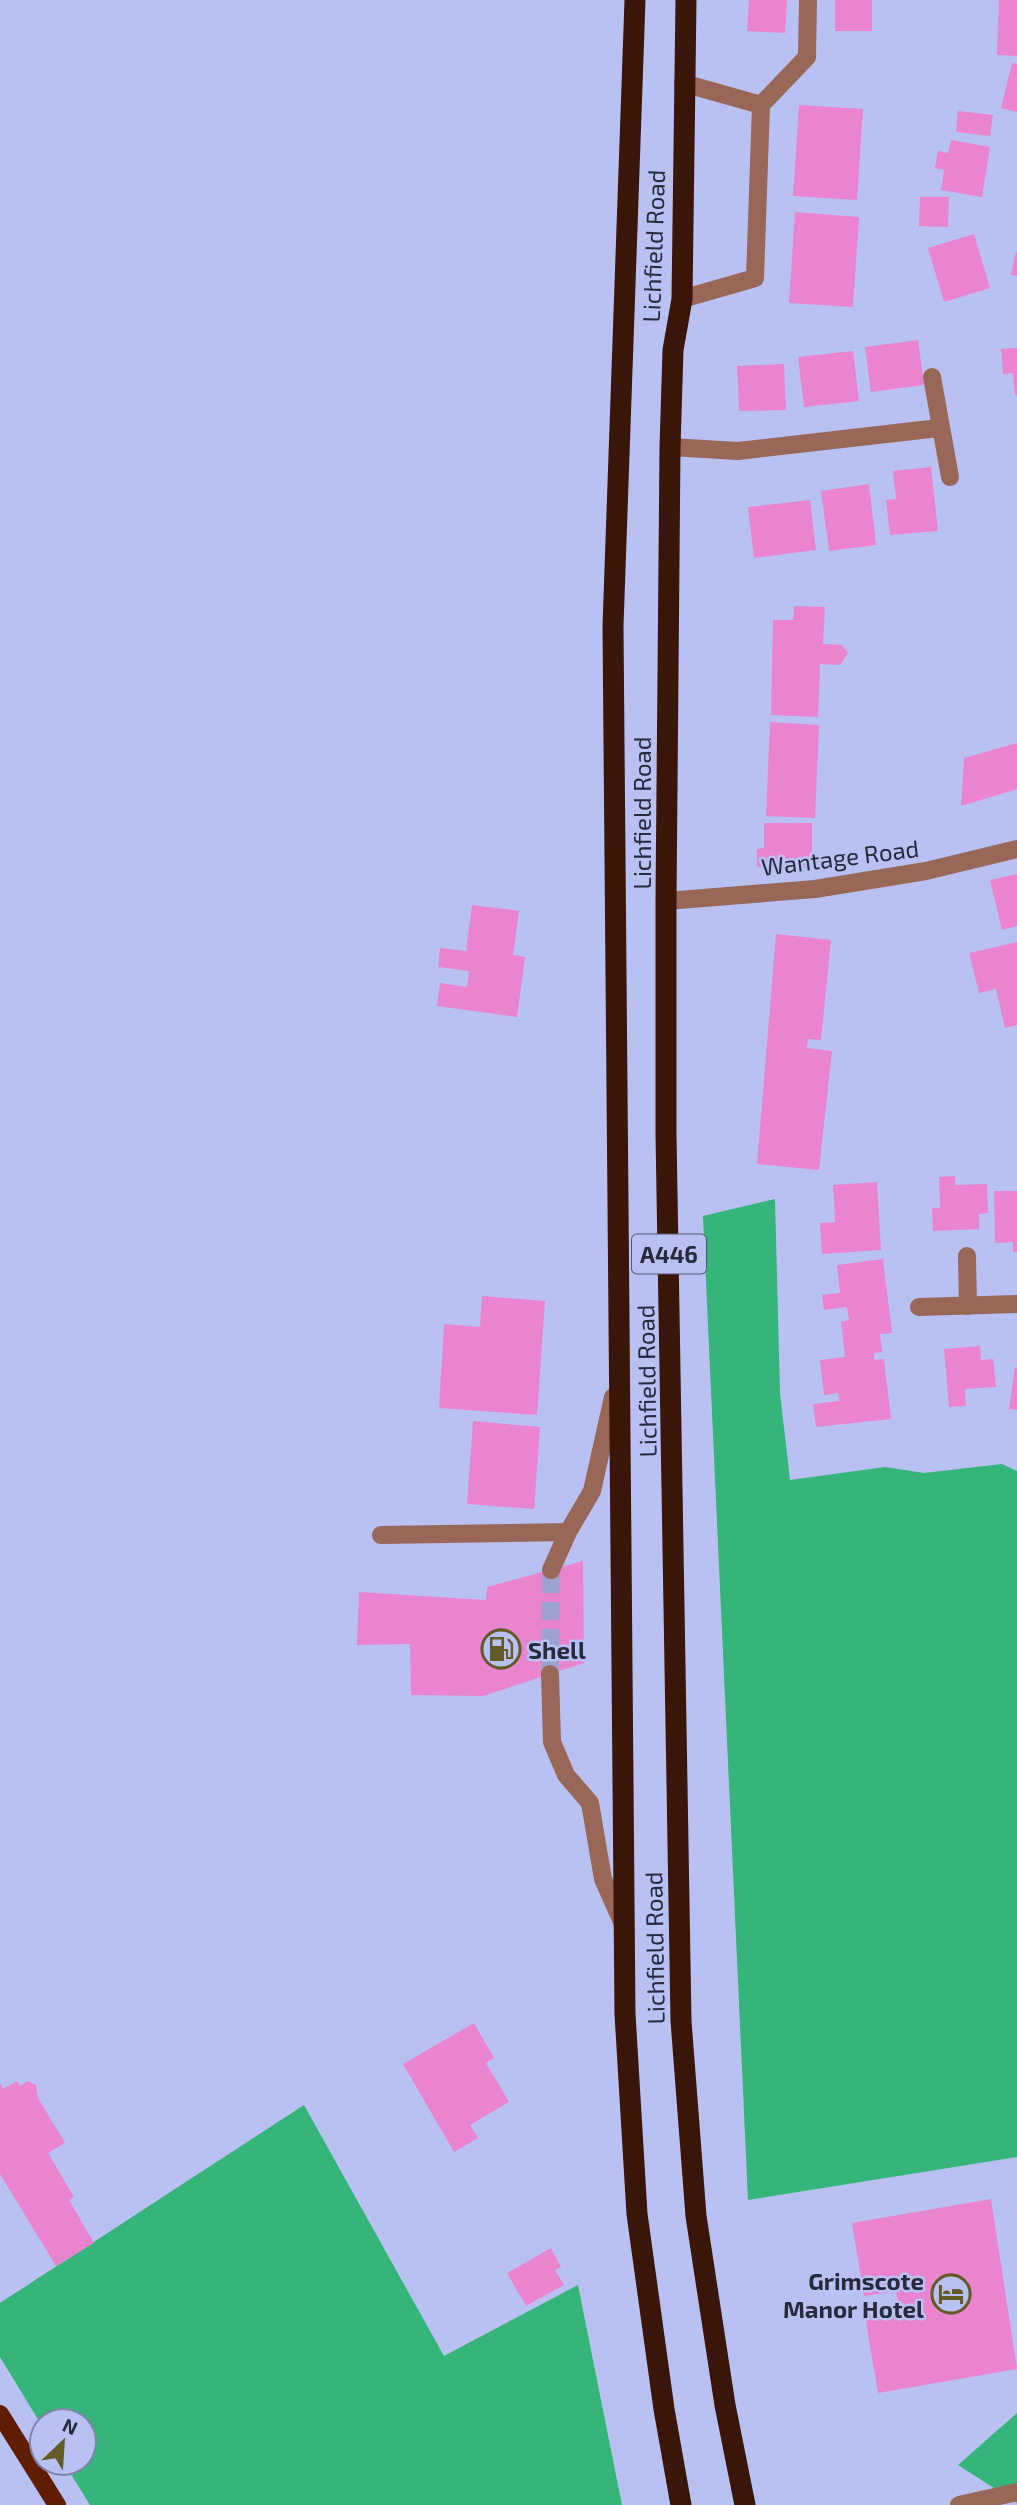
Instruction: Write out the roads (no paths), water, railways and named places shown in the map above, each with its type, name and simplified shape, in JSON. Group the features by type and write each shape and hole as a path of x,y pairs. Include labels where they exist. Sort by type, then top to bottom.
{"highway":[{"name":"Lichfield Road","path":"635,0 613,626 625,2014 637,2214 664,2409 681,2505"},
{"name":"Lichfield Road","path":"686,0 682,299 673,350 670,447 666,901 666,1134 681,2021 696,2216 725,2405 745,2505"}],"main road":[{"path":"0,2414 57,2505"}],"street":[{"path":"682,299 755,278 761,105 807,57 808,0"},
{"path":"683,83 761,105"},
{"path":"932,377 939,428 950,477"},
{"path":"670,447 738,450 939,428"},
{"name":"Wantage Road","path":"666,901 815,889 926,871 1017,849"},
{"path":"967,1256 968,1306"},
{"path":"919,1307 1017,1304"},
{"path":"551,1570 568,1532 592,1491 607,1437 620,1360"},
{"path":"381,1535 568,1532"},
{"path":"550,1674 552,1742 566,1775 590,1802 603,1879 625,1927"},
{"path":"959,2505 1017,2492"}],"tunnel":[{"path":"550,1674 551,1570"}],"place":[{"name":"Shell","path":"501,1649"},
{"name":"Grimscote Manor Hotel","path":"951,2294"}]}
